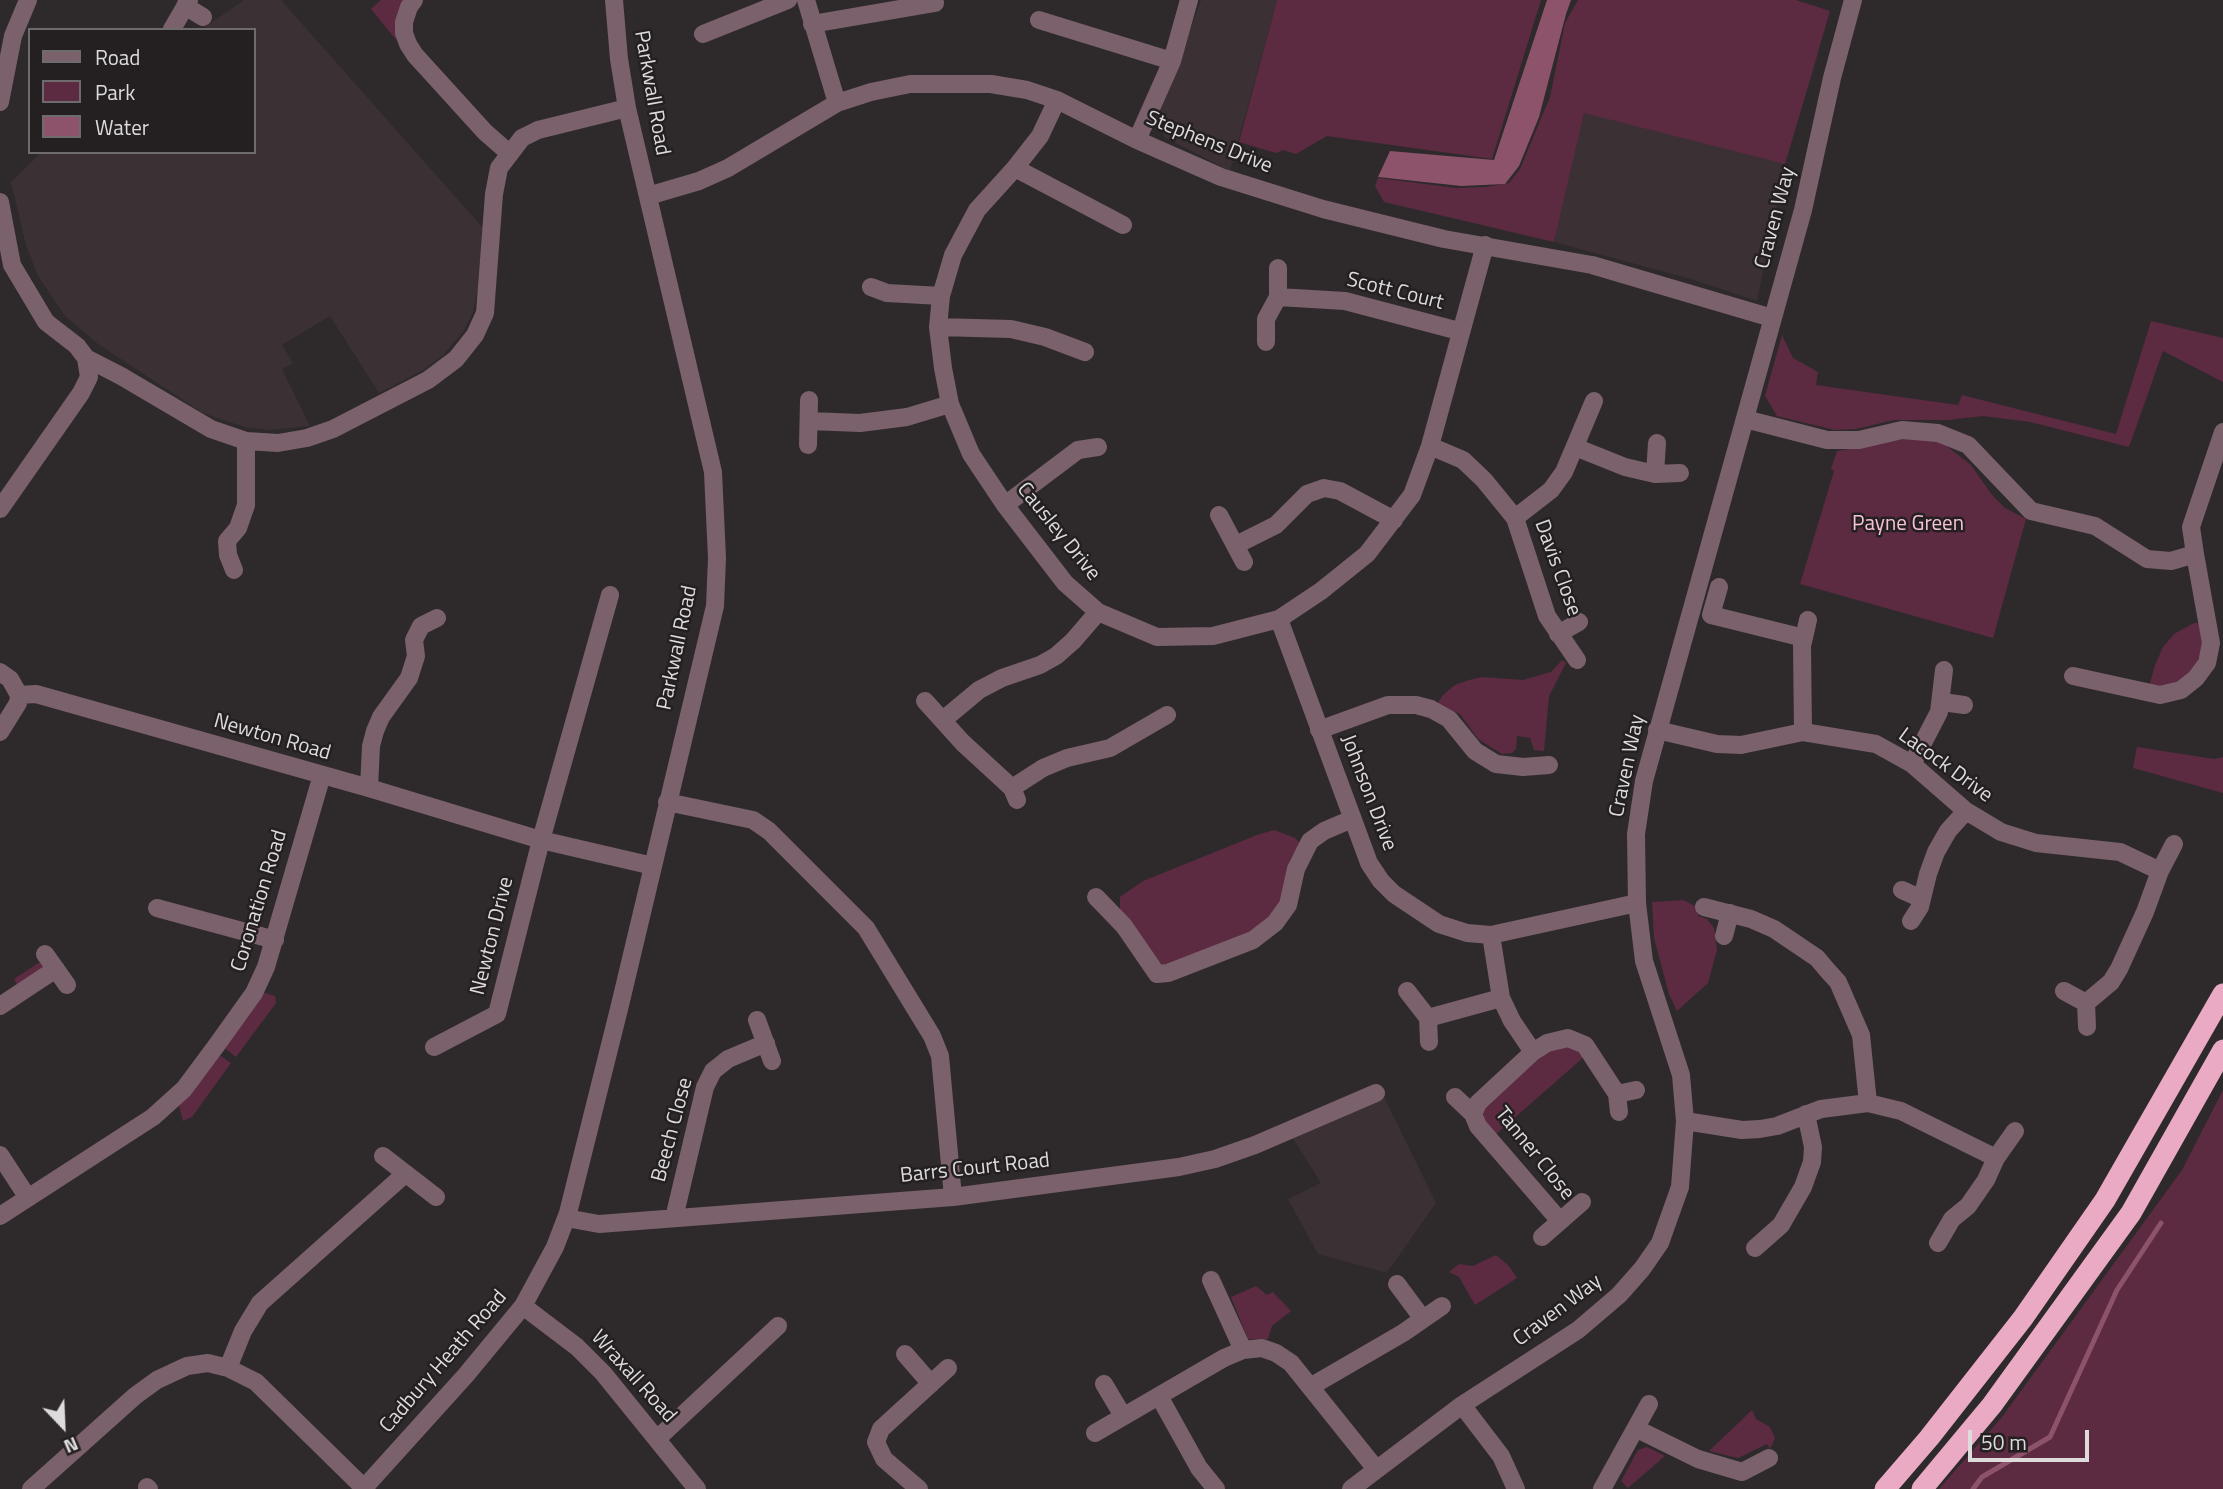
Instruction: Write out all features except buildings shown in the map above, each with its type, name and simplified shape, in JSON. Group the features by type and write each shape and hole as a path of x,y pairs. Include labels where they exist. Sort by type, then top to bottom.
{"highway":[{"path":"1885,1489 1930,1438 2023,1318 2105,1200 2223,994"},
{"path":"1922,1489 1992,1405 2131,1213 2223,1050"}],"street":[{"path":"0,99 13,36 28,0"},
{"path":"414,0 404,22 408,44 485,132 509,153"},
{"name":"Parkwall Road","path":"566,1219 715,606 716,503 708,442 627,107 619,59 614,0"},
{"path":"703,34 788,0"},
{"path":"806,0 837,103"},
{"path":"1137,140 1172,61 1189,0"},
{"name":"Craven Way","path":"1351,1489 1462,1405 1578,1330 1619,1295 1660,1243 1680,1187 1685,1121 1681,1075 1644,961 1637,903 1636,834 1644,781 1657,730 1803,210 1832,78 1853,0"},
{"path":"173,28 187,3 203,17"},
{"path":"812,24 935,3"},
{"path":"1039,20 1172,61"},
{"name":"Stephens Drive","path":"648,196 699,181 728,168 837,103 871,92 910,85 991,83 1027,90 1057,100 1137,140 1222,177 1323,209 1444,239 1592,265 1772,318"},
{"name":"Causley Drive","path":"1057,100 1040,136 976,210 953,255 941,296 938,327 950,404 971,454 1005,505 1065,583 1098,612 1157,637 1213,636 1279,619 1321,591 1367,554 1412,495 1430,446 1459,331 1485,245"},
{"path":"0,202 12,265 46,322 77,346 86,358 211,429 246,441 278,443 307,438 332,429 428,380 456,359 475,335 485,313 494,194 499,168 509,153 522,138 538,130 627,107"},
{"path":"1015,168 1123,225"},
{"path":"1266,342 1266,319 1278,297 1278,268"},
{"path":"871,287 887,293 941,296"},
{"name":"Scott Court","path":"1278,297 1345,301 1459,331"},
{"path":"938,327 1011,329 1045,337 1085,352"},
{"path":"0,509 81,393 89,377 86,358"},
{"path":"808,445 809,400"},
{"name":"Davis Close","path":"1515,518 1551,490 1564,472 1594,401"},
{"path":"810,421 872,421 907,417 950,404"},
{"path":"1745,419 1827,440 1859,440 1902,430 1938,433 1968,445 2031,511 2095,526 2147,559 2171,561 2195,554"},
{"path":"2073,676 2160,695 2181,690 2196,678 2207,663 2211,643 2191,527 2223,432"},
{"path":"234,570 228,555 227,541 238,528 246,505 246,441"},
{"path":"1655,474 1657,443"},
{"name":"Davis Close","path":"1430,446 1463,460 1515,518 1547,616 1577,660"},
{"path":"1005,505 1078,450 1098,447"},
{"path":"1575,447 1625,467 1655,474 1680,473"},
{"path":"1236,545 1276,525 1307,494 1324,488 1340,491 1394,520"},
{"path":"1219,515 1244,562"},
{"path":"1719,587 1711,615 1804,638"},
{"path":"541,840 610,595"},
{"path":"943,720 979,690 1056,656 1098,612"},
{"path":"369,788 371,746 375,731 381,717 409,678 416,656 414,640 421,626 437,618"},
{"name":"Johnson Drive","path":"1279,619 1369,863 1394,894 1438,924 1467,933 1491,934 1637,903"},
{"path":"1802,732 1802,646 1808,620"},
{"name":"Davis Close","path":"1558,634 1579,622"},
{"path":"1912,764 1928,737 1942,702 1944,670"},
{"path":"0,672 10,679 19,695 18,703 0,732"},
{"name":"Newton Road","path":"19,695 36,695 369,788 541,840 653,866"},
{"path":"925,701 1015,794 1043,768 1067,758 1110,748 1167,715"},
{"path":"1942,702 1964,705"},
{"path":"1319,730 1388,705 1416,705 1431,709 1449,719 1475,751 1496,764 1522,767 1549,765"},
{"name":"Lacock Drive","path":"1657,730 1717,744 1741,745 1802,732 1876,744 1912,764 1966,811 2001,832 2036,843 2120,852 2160,871"},
{"name":"Coronation Road","path":"0,1216 153,1118 184,1088 254,993 275,940 322,775"},
{"path":"667,802 753,820 769,831 866,928 932,1036 940,1056 953,1197"},
{"path":"1911,921 1920,907 1936,852 1948,831 1966,811"},
{"path":"1096,897 1124,926 1157,974 1168,973 1253,940 1275,923 1288,905 1296,869 1310,841 1324,831 1352,819"},
{"name":"Newton Drive","path":"434,1047 497,1014 541,840"},
{"path":"2086,1003 2111,982 2119,969 2174,844"},
{"path":"1902,890 1922,899"},
{"path":"1704,907 1751,919 1774,929 1816,958 1838,982 1861,1035 1868,1103"},
{"path":"157,908 275,940"},
{"path":"1724,936 1730,914"},
{"path":"1491,934 1501,998 1512,1021 1533,1052 1547,1043 1568,1038 1585,1045 1618,1103 1636,1090"},
{"path":"0,1006 51,961 67,985"},
{"path":"1407,991 1428,1018 1429,1042"},
{"path":"2064,991 2086,1003"},
{"path":"1428,1018 1501,998"},
{"path":"2086,1003 2087,1027"},
{"path":"757,1020 772,1061"},
{"name":"Beech Close","path":"674,1219 705,1087 713,1071 728,1059 766,1043"},
{"name":"Tanner Close","path":"1473,1114 1478,1103 1533,1052"},
{"name":"Barrs Court Road","path":"566,1219 599,1224 953,1197 1180,1167 1255,1145 1376,1093"},
{"name":"Tanner Close","path":"1455,1097 1473,1114 1478,1126 1560,1221"},
{"path":"1685,1121 1751,1130 1777,1126 1836,1105 1868,1103 1900,1111 1996,1158"},
{"path":"1755,1248 1781,1225 1803,1187 1812,1163 1813,1147 1806,1114"},
{"path":"1938,1242 1952,1219 1968,1206 2015,1131"},
{"path":"0,1154 28,1198"},
{"path":"383,1156 436,1197"},
{"path":"229,1368 243,1331 260,1303 405,1174"},
{"name":"Tanner Close","path":"1542,1237 1582,1202"},
{"name":"Cadbury Heath Road","path":"363,1488 467,1375 523,1306 542,1274 566,1219"},
{"path":"1211,1280 1243,1350"},
{"path":"1397,1284 1423,1319"},
{"name":"Wraxall Road","path":"523,1306 577,1347 603,1373 697,1489"},
{"path":"1310,1387 1442,1306"},
{"path":"658,1438 778,1326"},
{"path":"1095,1433 1224,1359 1243,1350 1262,1348 1291,1363 1376,1469"},
{"path":"905,1354 931,1384"},
{"path":"31,1489 135,1396 157,1380 187,1366 208,1363 229,1368 257,1382 363,1488"},
{"path":"919,1489 884,1459 876,1442 881,1429 948,1368"},
{"path":"1104,1384 1123,1416"},
{"path":"1159,1396 1199,1468 1216,1489"},
{"path":"1602,1489 1649,1404"},
{"path":"1462,1405 1501,1456 1516,1489"},
{"path":"1637,1429 1744,1481 1769,1458"}],"shaded area":[{"path":"244,0 281,0 482,227 478,288 473,312 463,332 443,355 423,370 379,393 330,316 282,345 293,363 282,369 310,426 269,430 244,427 203,413 98,344 65,316 38,276 26,245 11,182 40,154 256,154 256,28 204,28"},
{"path":"1201,0 1277,0 1230,171 1164,137 1159,115"},
{"path":"1819,51 1785,164 1757,301 1691,279 1554,242 1583,113"},
{"path":"1382,1093 1436,1203 1388,1271 1384,1272 1318,1254 1288,1199 1321,1183 1291,1135"}],"green space":[{"path":"381,0 407,0 396,30 397,41 371,9"},
{"path":"1277,0 1541,0 1492,159 1327,136 1296,154 1283,150 1276,153 1239,142"},
{"path":"1578,0 1796,0 1830,11 1785,164 1584,113 1554,242 1384,202 1375,186 1378,178 1457,188 1509,183 1520,169 1550,97 1565,23"},
{"path":"2151,321 2223,338 2223,382 2163,351 2129,447 2030,422 1983,416 1948,420 1894,420 1856,429 1835,430 1777,416 1765,396 1782,335 1793,358 1818,372 1816,385 1958,405 1962,395 2116,434"},
{"name":"Payne Green","path":"1916,437 1943,443 1971,465 1992,495 2005,508 2026,519 1993,638 1800,584 1834,471 1831,469 1837,451"},
{"path":"2194,623 2200,623 2203,647 2193,671 2166,688 2149,687 2163,647 2174,634"},
{"path":"1562,660 1566,663 1549,696 1544,751 1534,750 1530,738 1517,736 1516,749 1512,753 1502,754 1478,739 1460,714 1437,704 1455,685 1469,680 1482,677 1523,680 1551,672"},
{"path":"2137,747 2214,759 2223,757 2223,793 2133,768"},
{"path":"1274,830 1295,838 1300,847 1291,858 1281,901 1263,925 1177,963 1163,965 1156,960 1120,912 1120,897 1143,881"},
{"path":"1683,900 1699,908 1698,916 1707,919 1714,928 1717,950 1708,983 1677,1011 1669,994 1654,938 1652,902"},
{"path":"43,960 44,968 19,988 14,979"},
{"path":"262,992 275,996 276,1003 236,1057 223,1047"},
{"path":"1569,1043 1585,1056 1495,1135 1482,1117 1484,1107 1554,1046"},
{"path":"218,1054 231,1063 192,1117 183,1121 179,1106"},
{"path":"2223,1090 2223,1489 1939,1489 2002,1417 2182,1170"},
{"path":"1496,1255 1509,1266 1517,1278 1475,1305 1459,1277 1449,1272 1459,1264 1473,1266"},
{"path":"1256,1286 1267,1295 1273,1292 1291,1311 1272,1326 1268,1339 1248,1339 1231,1297"},
{"path":"1752,1410 1756,1419 1770,1427 1775,1438 1770,1449 1767,1444 1738,1458 1709,1451"},
{"path":"1647,1447 1665,1456 1628,1488 1621,1481 1638,1450"}],"water":[{"path":"1547,0 1571,0 1539,117 1519,166 1505,184 1461,186 1378,177 1390,151 1494,160"}],"waterway":[{"path":"1973,1489 1982,1477 2050,1437 2117,1290 2161,1223"}]}
